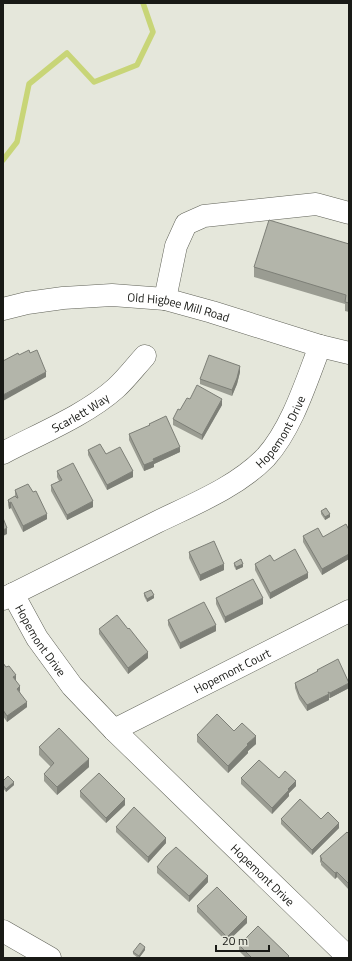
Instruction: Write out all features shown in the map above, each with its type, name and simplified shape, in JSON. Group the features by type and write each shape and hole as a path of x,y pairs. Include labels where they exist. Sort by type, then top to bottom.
{"street":[{"path":"165,299 176,246 186,224 204,216 316,204 349,214"},
{"name":"Old Higbee Mill Road","path":"3,309 28,303 63,298 112,294 165,299 320,346 349,353"},
{"name":"Hopemont Drive","path":"320,346 291,418 267,456 252,470 191,506 8,597 72,686 114,730 349,958"},
{"name":"Scarlett Way","path":"3,452 68,420 95,404 116,388 145,356"},
{"name":"Hopemont Court","path":"114,730 349,611"},
{"path":"3,931 50,958"}],"building":[{"path":"269,220 349,244 349,303 345,302 346,295 254,267"},
{"path":"29,350 30,353 37,350 46,372 3,395 3,361 18,353 19,355"},
{"path":"209,355 240,366 232,390 200,379"},
{"path":"197,385 222,399 202,435 173,419 178,409 180,410 187,398 190,399"},
{"path":"166,416 180,447 153,459 154,461 144,465 129,434"},
{"path":"100,444 106,454 120,447 133,471 107,485 88,450"},
{"path":"73,463 93,501 67,515 51,485 62,480 57,471"},
{"path":"28,484 33,492 36,491 47,514 23,526 11,502 9,503 8,500 15,496 18,498 15,490"},
{"path":"326,508 330,514 325,517 321,511"},
{"path":"3,518 7,528 3,530"},
{"path":"346,524 349,530 349,554 322,569 303,536 318,528 323,537"},
{"path":"214,541 224,564 200,575 189,552"},
{"path":"295,549 308,573 270,593 255,564 270,555 274,561"},
{"path":"241,559 243,564 236,567 234,563"},
{"path":"253,579 263,598 225,617 216,598"},
{"path":"151,590 154,595 147,599 144,593"},
{"path":"204,602 216,625 180,643 168,620"},
{"path":"117,615 148,652 128,668 99,629"},
{"path":"338,659 349,683 330,693 328,692 329,694 307,705 299,694 295,683"},
{"path":"3,663 6,667 9,666 16,675 13,677 20,686 17,689 27,702 7,716 3,710"},
{"path":"217,714 234,731 242,723 256,736 228,766 197,735"},
{"path":"59,728 89,759 57,787 44,774 54,763 39,747"},
{"path":"259,760 279,778 285,771 296,781 272,808 241,778"},
{"path":"99,773 125,799 106,818 80,791"},
{"path":"8,776 14,782 6,789 3,785 3,781"},
{"path":"300,799 321,819 328,812 339,823 312,850 281,819"},
{"path":"134,807 166,838 148,857 116,827"},
{"path":"347,832 349,834 349,884 337,872 335,873 321,860 322,859 320,856"},
{"path":"176,847 208,876 189,896 157,867"},
{"path":"217,887 247,917 227,937 197,906"},
{"path":"258,926 289,956 287,958 252,958 239,945"},
{"path":"140,943 145,947 139,956 133,952"}],"waterway":[{"path":"3,160 17,142 29,84 67,53 94,82 137,65 153,32 143,3"}]}
